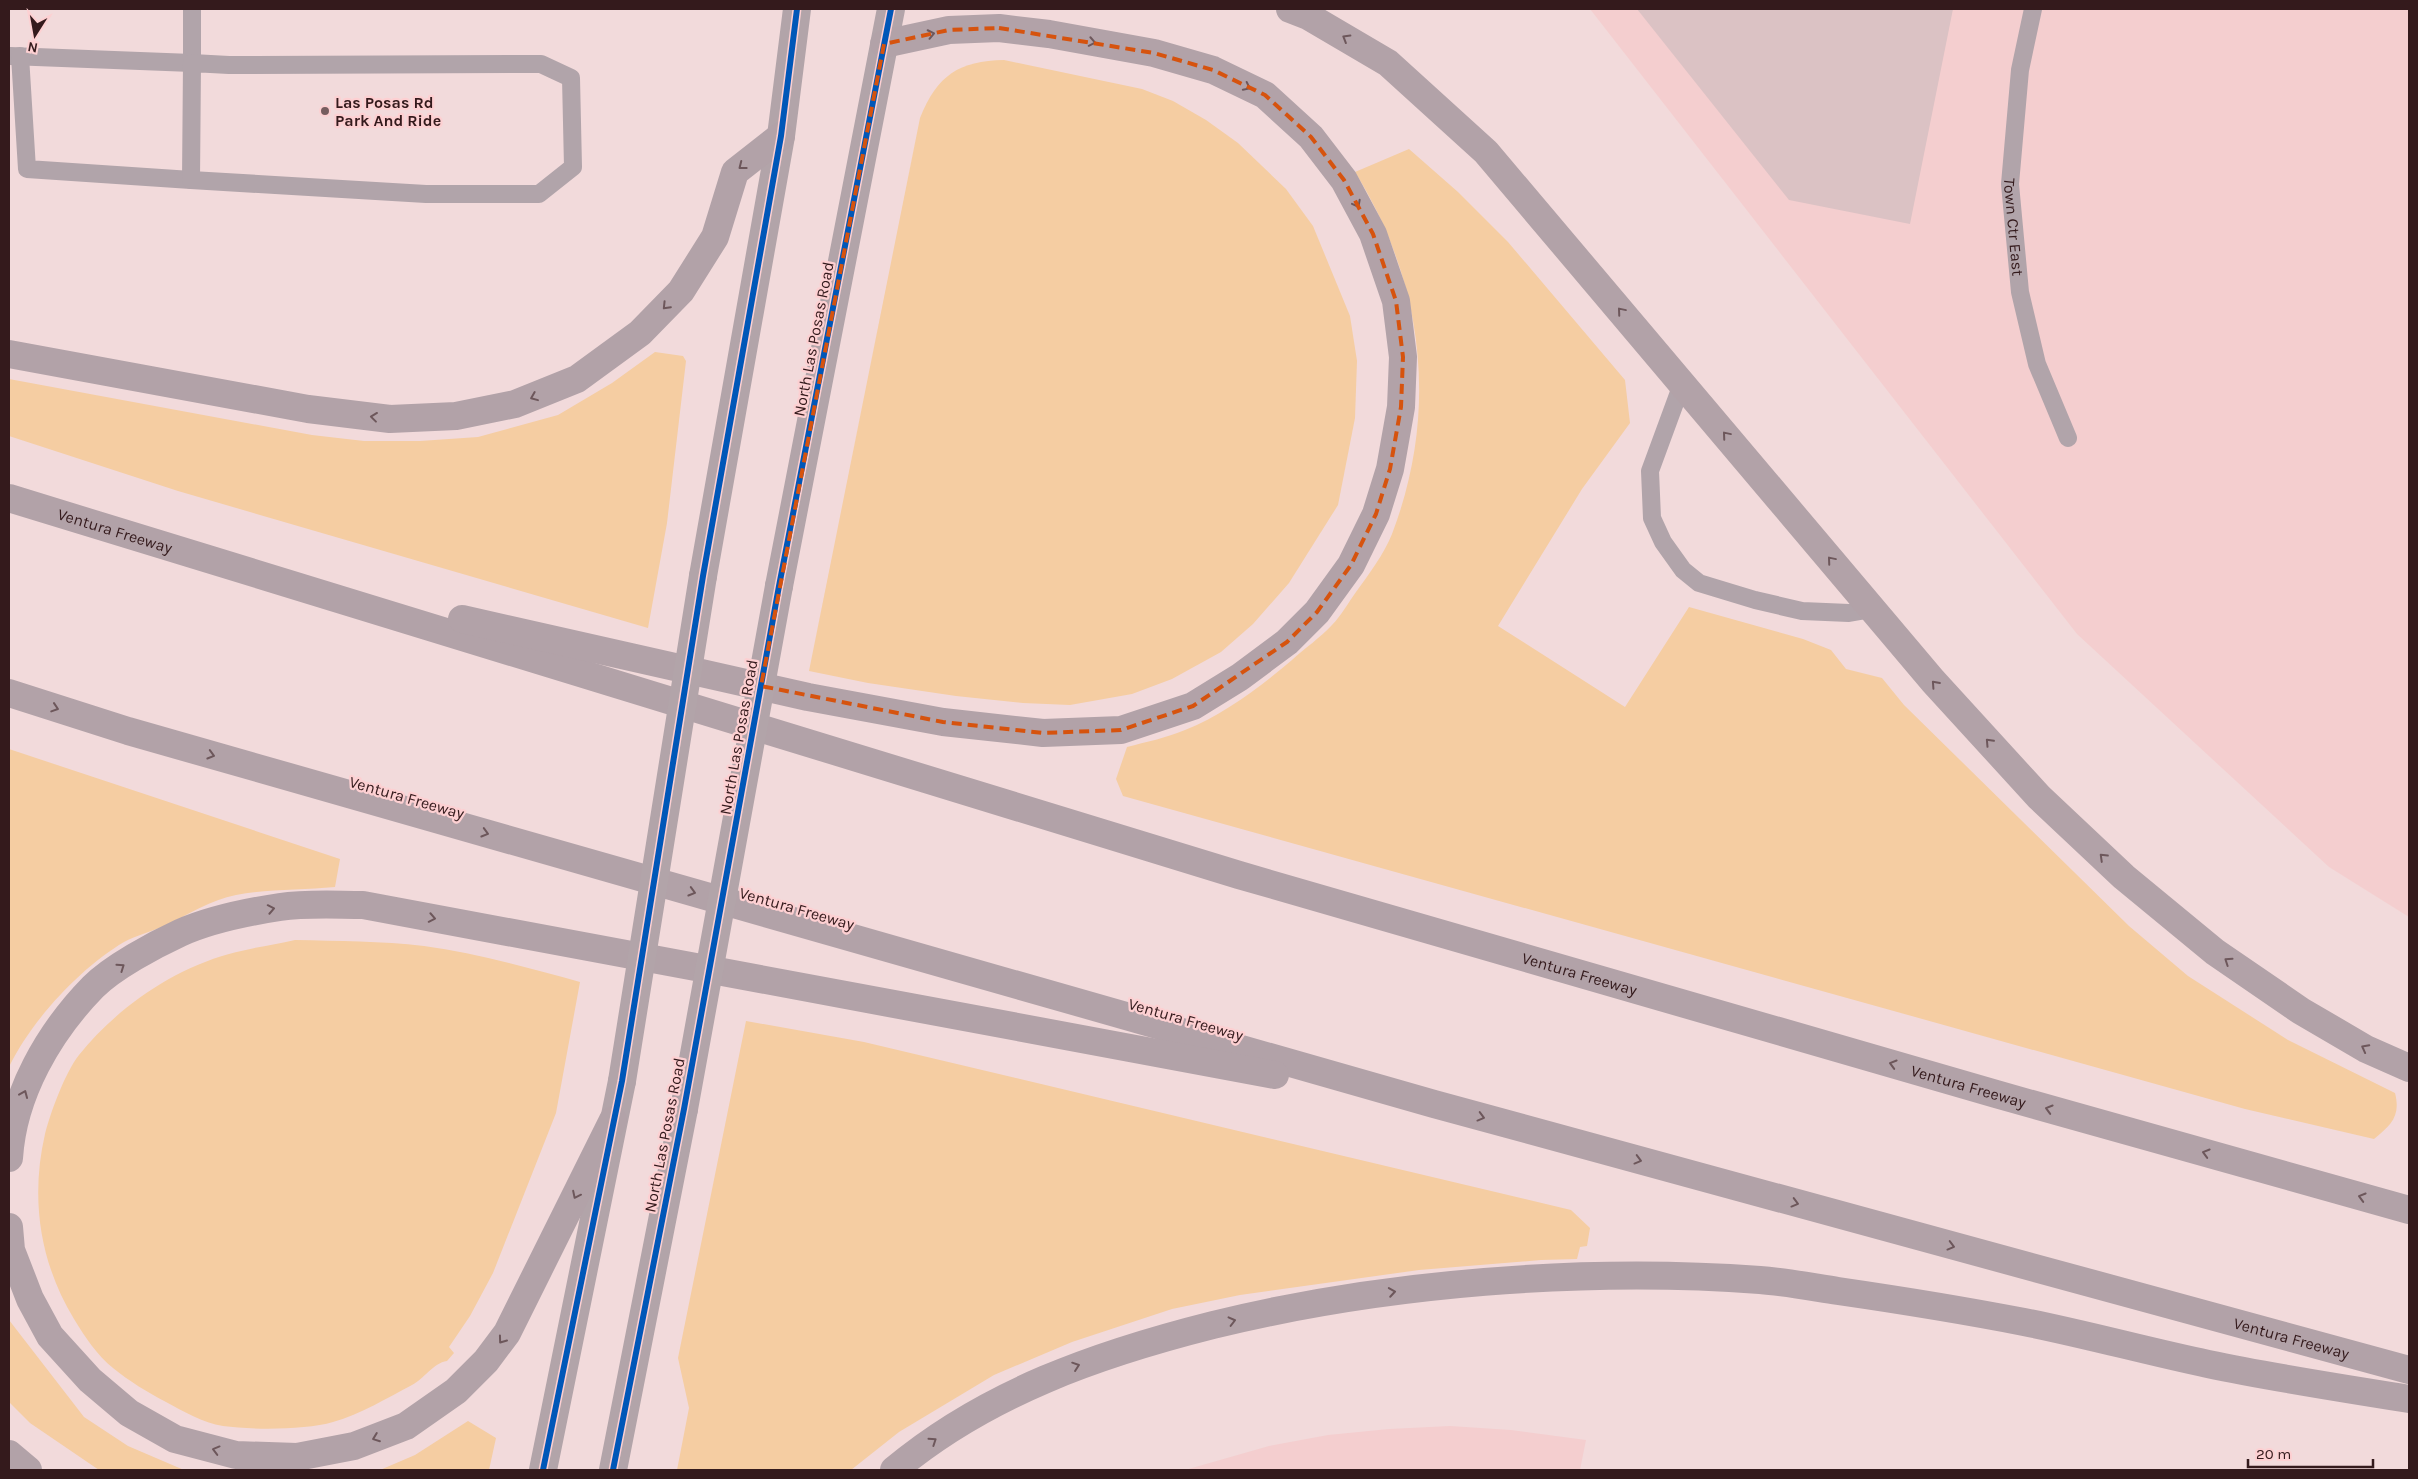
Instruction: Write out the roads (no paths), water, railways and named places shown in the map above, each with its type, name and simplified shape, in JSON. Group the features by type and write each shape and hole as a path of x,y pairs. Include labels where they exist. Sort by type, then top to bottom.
{"highway":[{"path":"1290,9 1308,16 1388,63 1486,152 1933,681 2039,797 2124,877 2215,952 2301,1011 2366,1049 2409,1068"},
{"path":"263,574 808,697 943,722 1043,733 1121,730 1193,706 1240,677 1287,642 1317,612 1351,565 1376,514 1390,469 1401,407 1403,357 1396,300 1373,234 1344,180 1311,137 1265,95 1213,70 1154,54 1049,34 1000,28 949,30 884,44"},
{"path":"9,354 308,409 390,419 456,416 515,404 577,380 640,333 681,291 715,237 735,172 781,136"},
{"name":"Ventura Freeway","path":"9,498 263,574 1249,878 1996,1094 2409,1210"},
{"name":"Ventura Freeway","path":"9,693 138,734 1434,1104 2409,1370"},
{"path":"9,1158 19,1106 37,1063 63,1022 94,986 136,957 181,932 230,917 281,906 363,905 762,981 1434,1104"},
{"path":"9,1227 11,1250 17,1266 30,1299 50,1336 90,1380 129,1413 175,1439 236,1456 297,1457 354,1446 406,1426 456,1391 486,1361 511,1326 613,1120"},
{"path":"894,1470 912,1455 983,1408 1058,1373 1142,1343 1266,1312 1403,1291 1527,1280 1639,1276 1771,1282 1901,1300 2026,1323 2210,1365 2409,1399"},
{"path":"9,1454 28,1470"}],"main road":[{"path":"543,1470 622,1081 703,576 781,136 797,9"},
{"name":"North Las Posas Road","path":"612,1470 684,1109 779,586 891,9"}],"lane":[{"path":"191,180 192,9"},
{"name":"Town Ctr East","path":"2033,9 2020,70 2010,184 2020,292 2037,364 2068,438"},
{"path":"14,56 192,63 230,65 541,64 571,78 573,167 539,194 426,194 27,169 14,56"},
{"path":"1682,384 1650,471 1652,518 1663,542 1683,570 1700,583 1755,600 1802,610 1848,613 1872,608"}],"place":[{"name":"Las Posas Rd Park And Ride","path":"325,111"}]}
